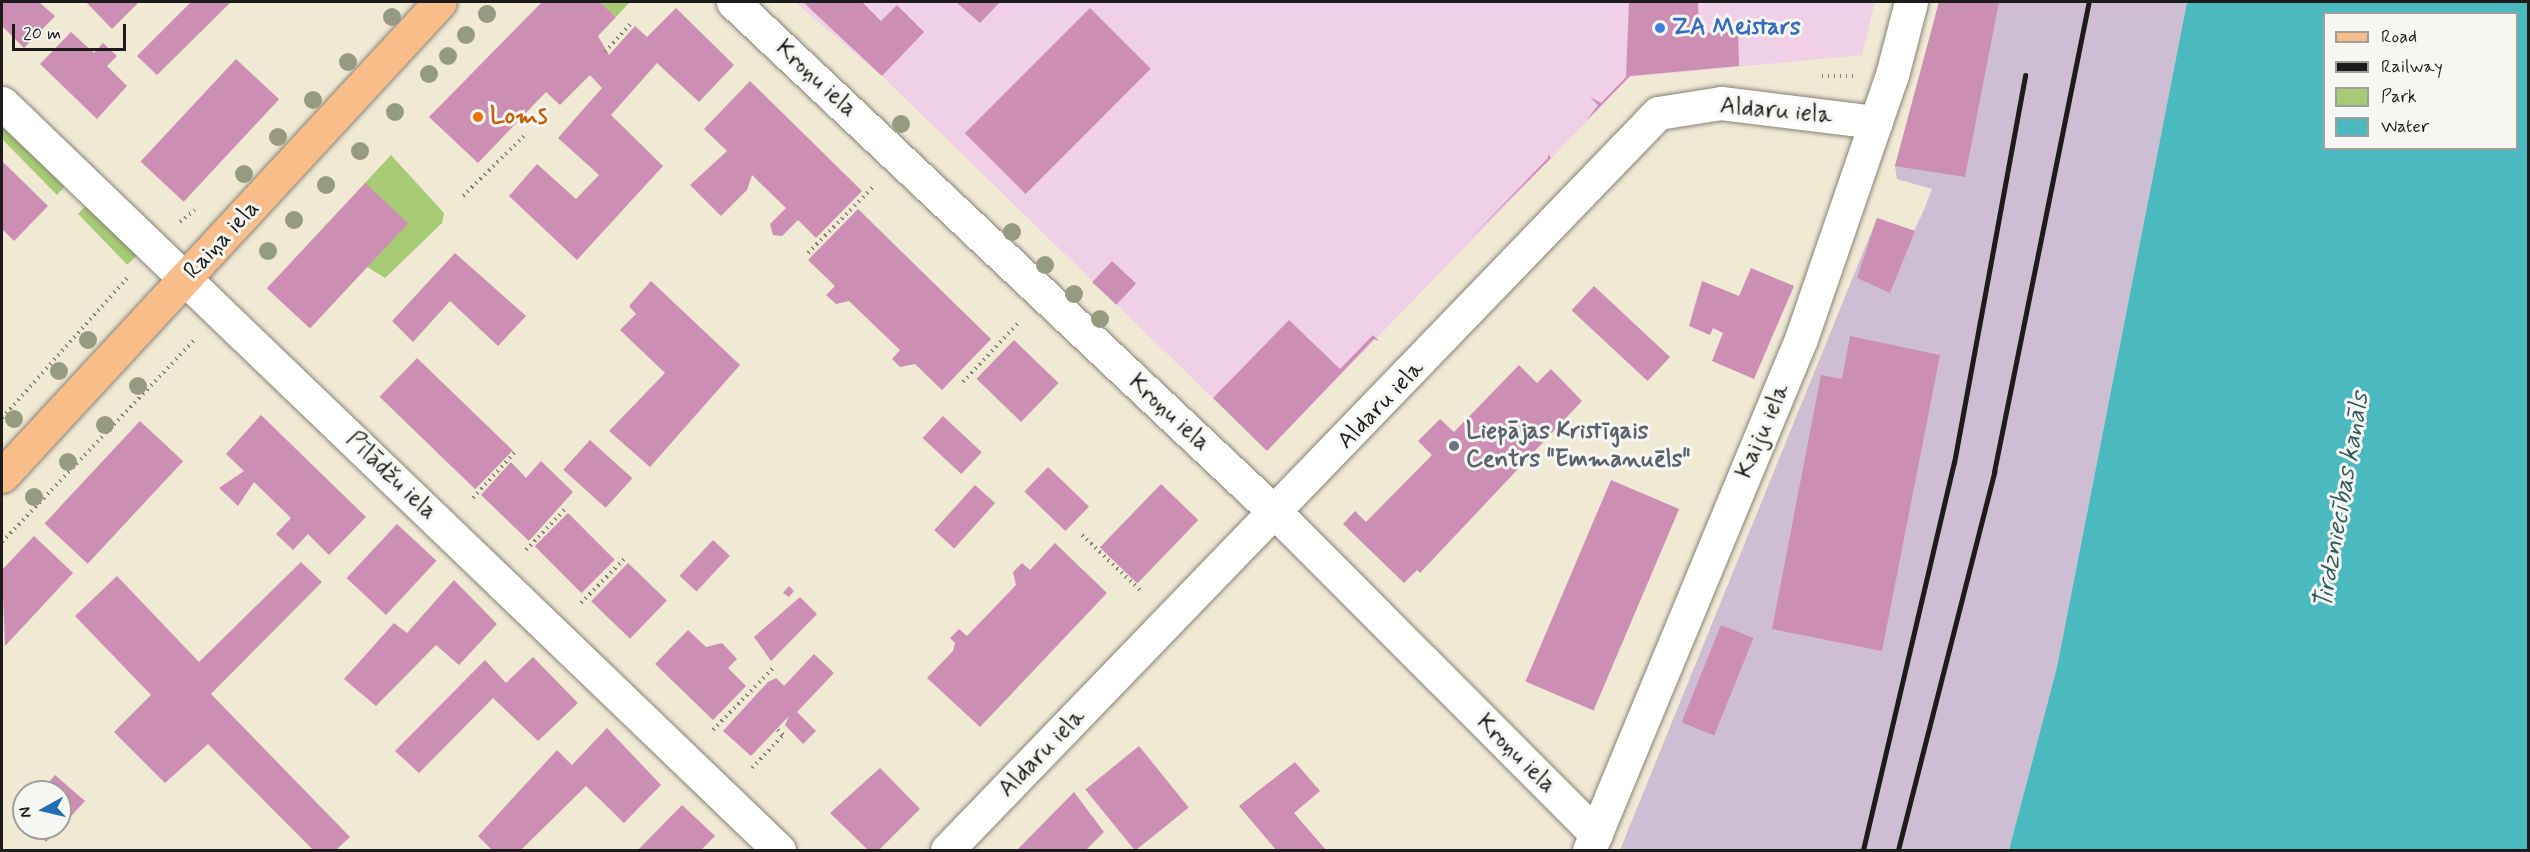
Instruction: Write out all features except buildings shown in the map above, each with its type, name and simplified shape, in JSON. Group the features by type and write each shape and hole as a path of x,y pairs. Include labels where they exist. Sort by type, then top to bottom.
{"main road":[{"name":"Raiņa iela","path":"2,476 440,2"}],"street":[{"name":"Kroņu iela","path":"733,2 1276,514 1592,842"},
{"name":"Kaiju iela","path":"1592,842 1801,339 1876,122 1911,2"},
{"name":"Pīlādžu iela","path":"2,103 779,850"},
{"name":"Aldaru iela","path":"947,850 1276,514 1658,113 1721,103 1876,122"}],"path":[{"path":"605,52 633,21"},
{"path":"463,196 527,133"},
{"path":"808,253 878,182"},
{"path":"180,222 195,210"},
{"path":"2,418 129,275"},
{"path":"963,382 1018,322"},
{"path":"2,542 192,342"},
{"path":"473,498 515,452"},
{"path":"526,550 565,509"},
{"path":"1082,535 1140,590"},
{"path":"581,603 625,558"},
{"path":"713,730 773,668"},
{"path":"752,768 783,735 777,729"}],"shaded area":[{"path":"795,2 1875,2 1862,55 1630,77 1267,451 882,76"},
{"path":"1939,2 2187,2 2057,667 2009,850 1620,850 1877,218 1914,231 1932,189 1897,179 1895,166"}],"green space":[{"path":"600,2 630,2 616,17"},
{"path":"2,120 66,185 57,195 2,139"},
{"path":"391,155 444,213 442,223 385,278 366,266 365,183"},
{"path":"88,204 137,255 127,265 78,214"}],"water":[{"name":"Tirdzniecības kanāls","path":"2187,2 2528,2 2528,850 2009,850 2057,667"}],"railway":[{"path":"1898,850 1994,472 2089,2"},
{"path":"1863,850 1954,463 2025,75"}],"place":[{"name":"ZA Meistars","path":"1660,28"},
{"name":"Loms","path":"478,117"},
{"name":"Liepājas Kristīgais Centrs \"Emmanuēls\"","path":"1454,446"}]}
